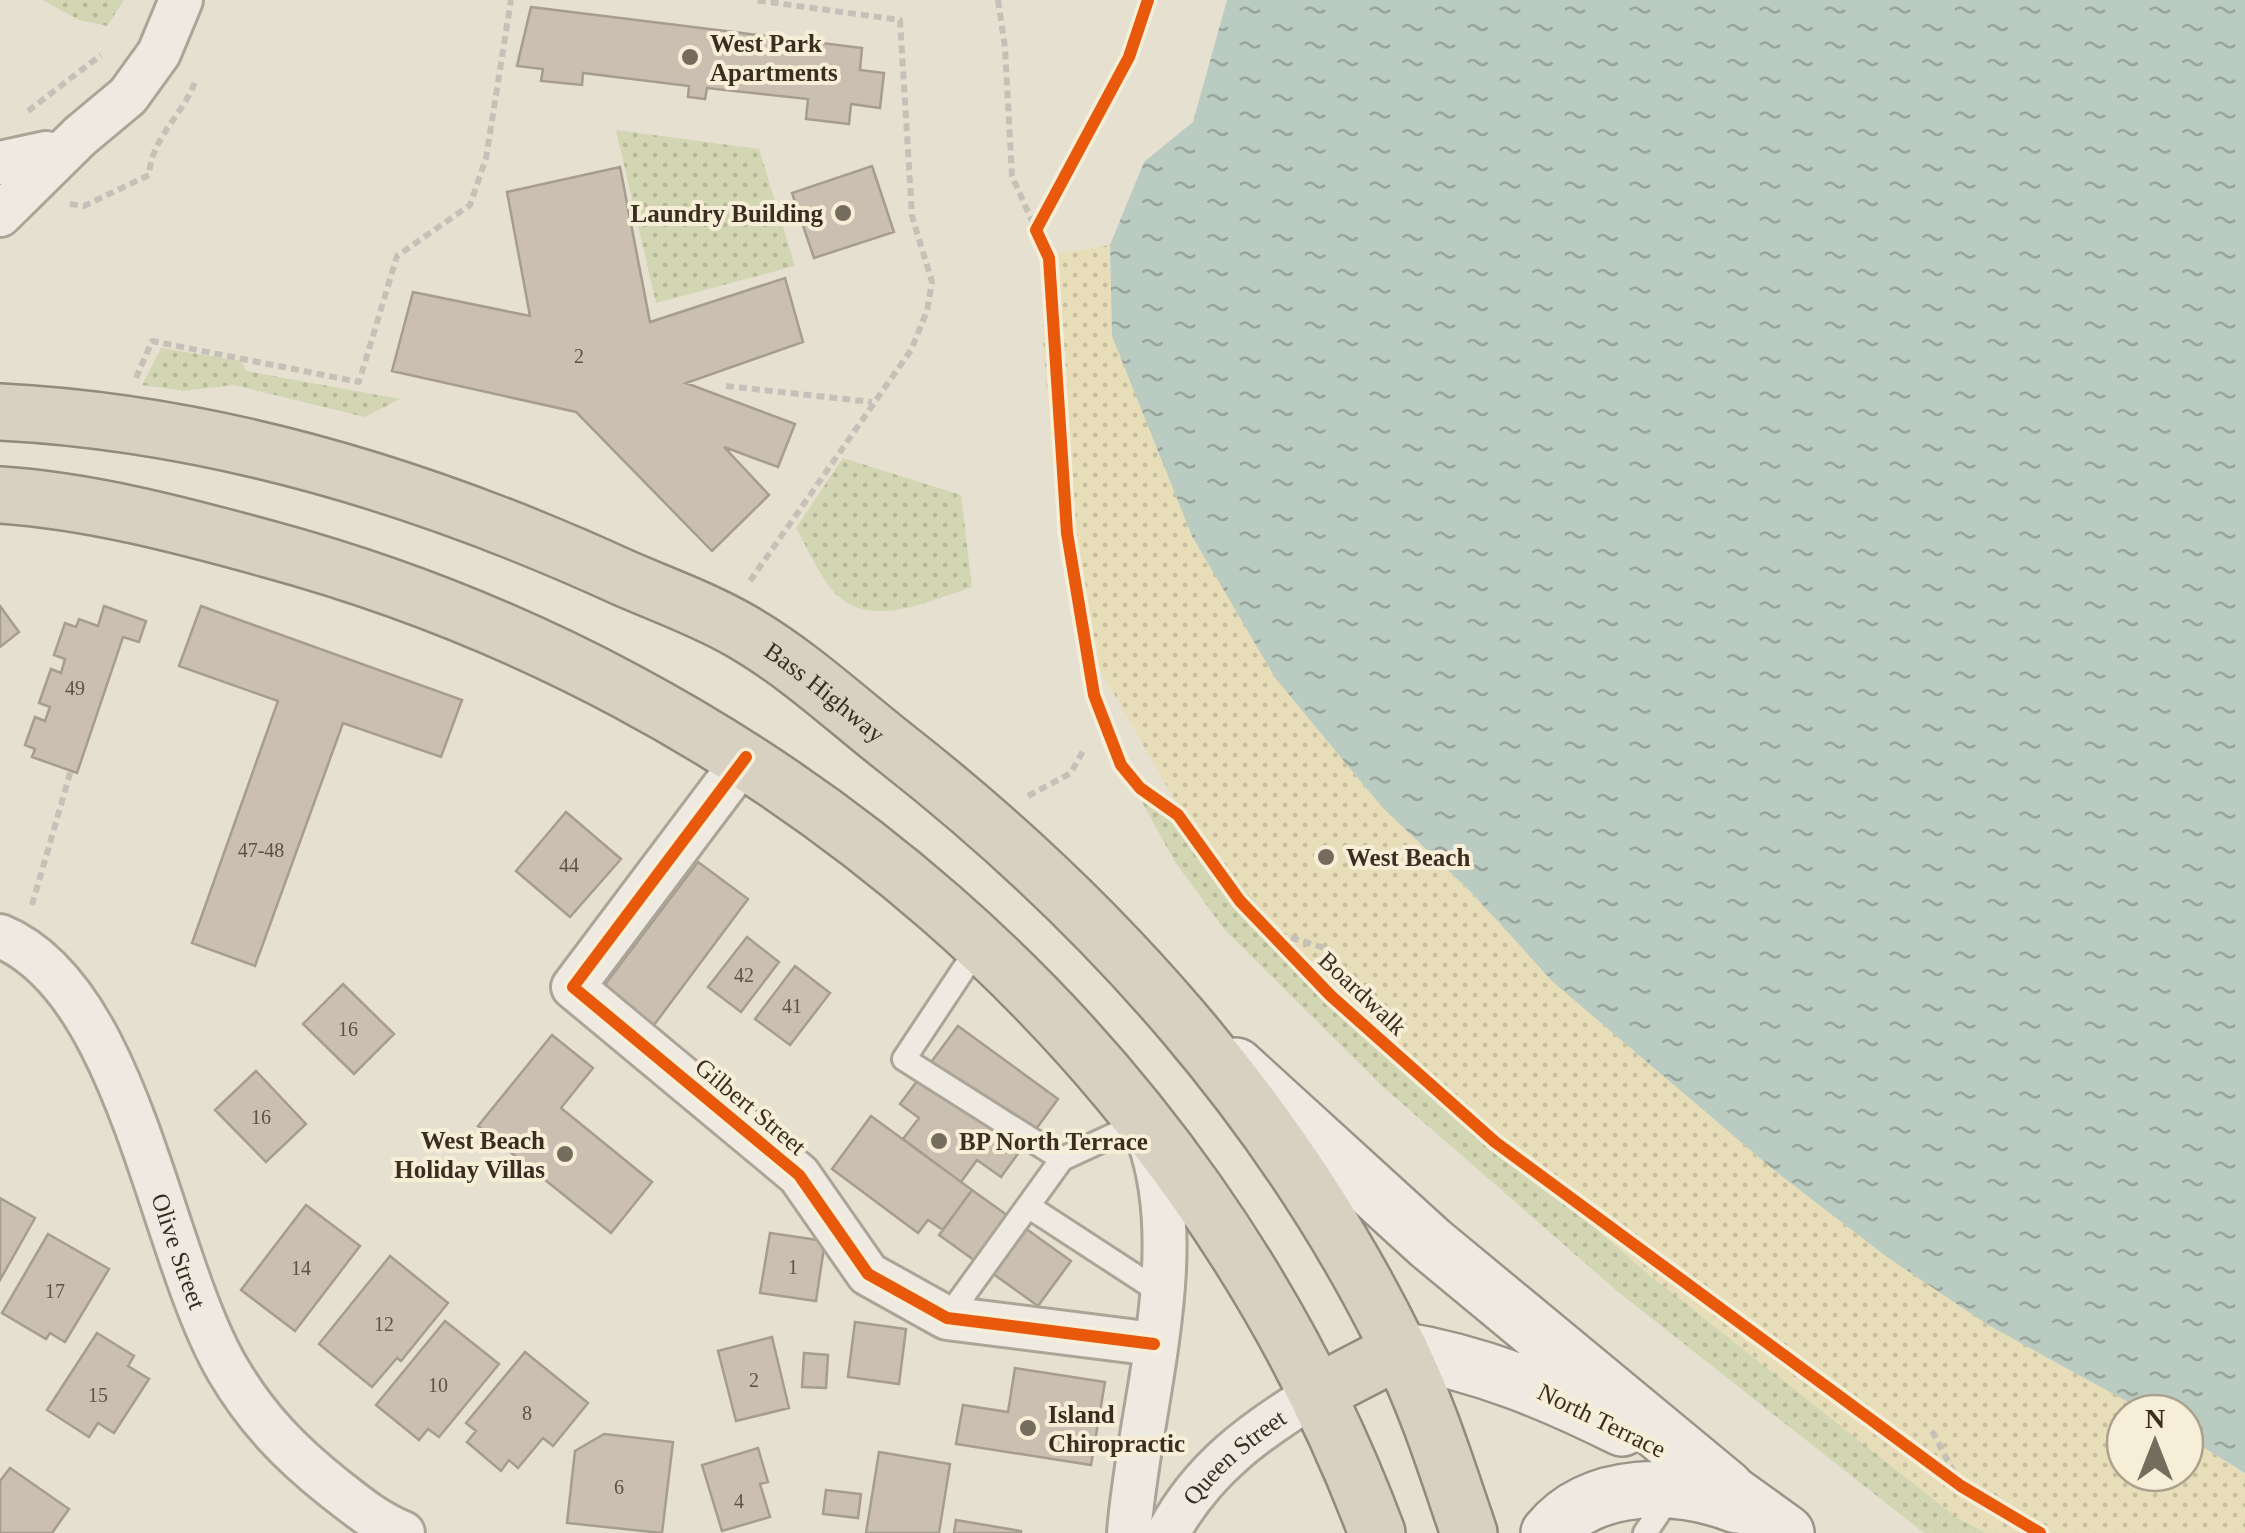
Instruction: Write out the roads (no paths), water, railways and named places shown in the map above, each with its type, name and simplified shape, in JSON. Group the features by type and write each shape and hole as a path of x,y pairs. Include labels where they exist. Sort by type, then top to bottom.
{"highway":[{"name":"Bass Highway","path":"1,411 126,423 308,460 568,552 741,631 987,820 1172,1008 1251,1104 1296,1169 1400,1350 1469,1533"},
{"path":"0,495 166,521 348,570 582,665 746,758 878,853 982,941 1142,1122 1240,1259 1317,1393 1377,1533"},
{"path":"1317,1393 1400,1350"}],"street":[{"path":"0,174 63,144 112,112 145,76 180,0"},
{"path":"0,163 63,144"},
{"path":"0,216 63,144"},
{"name":"Gilbert Street","path":"746,758 573,987 799,1176 868,1274 948,1318 1154,1344"},
{"name":"Olive Street","path":"10,940 68,988 112,1066 183,1271 228,1369 284,1449 378,1523 404,1533"},
{"path":"1172,1008 1719,1512"},
{"path":"1129,1533 1132,1486 1160,1292 1162,1195 1156,1161 1142,1122"},
{"name":"North Terrace","path":"1400,1350 1456,1359 1556,1395 1669,1452 1719,1512"},
{"name":"Queen Street","path":"1175,1520 1236,1447 1317,1393"},
{"path":"1132,1486 1175,1520"},
{"path":"1549,1533 1571,1511 1588,1502 1632,1492 1719,1512"}],"lane":[{"path":"982,941 904,1059 1062,1159"},
{"path":"948,1318 1062,1159 1142,1122"},
{"path":"1028,1206 1160,1292"}],"water":[{"path":"1227,0 2245,0 2245,1473 2205,1448 2205,1393 2112,1393 1988,1325 1887,1257 1775,1171 1553,982 1472,893 1382,807 1276,679 1192,536 1112,336 1110,245 1144,162 1193,122"}],"place":[{"name":"West Park Apartments","path":"690,57"},
{"name":"Laundry Building","path":"843,213"},
{"name":"West Beach","path":"1326,857"},
{"name":"BP North Terrace","path":"939,1141"},
{"name":"West Beach Holiday Villas","path":"565,1154"},
{"name":"Island Chiropractic","path":"1028,1428"}]}
